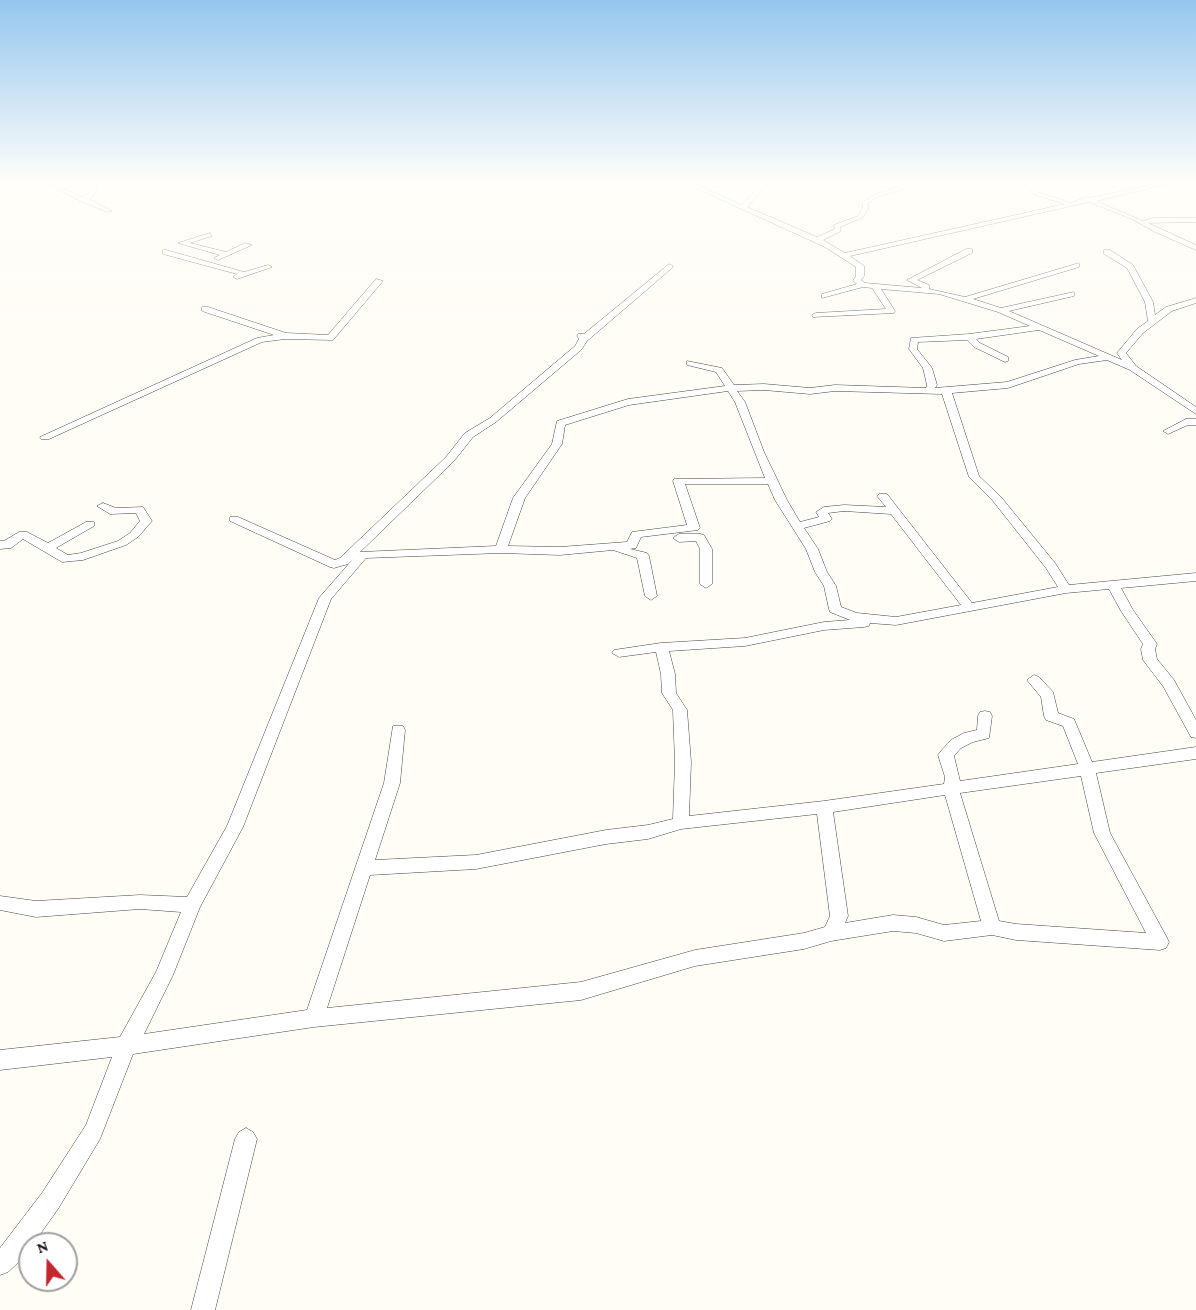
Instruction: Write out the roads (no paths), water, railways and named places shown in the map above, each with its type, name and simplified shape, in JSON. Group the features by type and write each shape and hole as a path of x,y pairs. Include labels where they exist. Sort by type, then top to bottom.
{"street":[{"path":"185,242 169,247 162,253 240,275 268,267"},
{"path":"822,242 846,255 860,266 857,281 862,285 940,292"},
{"path":"846,255 903,242"},
{"path":"182,243 226,254"},
{"path":"203,265 248,245"},
{"path":"969,251 911,280 940,292 1001,310 1110,357 1133,368 1196,411"},
{"path":"1107,252 1130,267 1149,302 1152,321"},
{"path":"965,300 1076,265"},
{"path":"234,519 334,564 344,561 450,459 469,435 493,420 511,402 578,348 583,338 669,266"},
{"path":"45,437 260,340 285,336 330,338 379,281"},
{"path":"825,296 862,285"},
{"path":"816,315 891,311 876,288"},
{"path":"1001,310 1071,294"},
{"path":"1121,353 1152,321 1168,309 1196,300"},
{"path":"205,309 285,336"},
{"path":"929,391 932,384 927,368 913,349 914,340 969,337 1041,327"},
{"path":"259,328 260,340"},
{"path":"969,337 977,345 1005,359"},
{"path":"1090,348 1121,353 1133,368"},
{"path":"501,549 519,498 557,444 560,423 628,402 730,388 764,387 810,391 835,388 946,391 1008,385 1078,362 1110,357"},
{"path":"690,363 719,370 740,402 772,481 830,585 835,609 855,617 896,621"},
{"path":"946,391 974,477 997,499 1051,566 1066,590"},
{"path":"1168,431 1186,422 1196,422"},
{"path":"632,545 636,534 694,528 678,481 772,481"},
{"path":"884,496 970,608"},
{"path":"0,545 6,545 23,534 66,559 102,551 122,543 134,535 146,521 139,509 114,512 103,506"},
{"path":"797,526 826,519 822,512 824,510 844,508 895,512"},
{"path":"48,548 90,524"},
{"path":"0,1264 14,1251 50,1201 93,1132 126,1046 164,975 192,905 235,827 325,598 363,555 501,549 560,551 613,548 671,538 700,537 706,549 706,584"},
{"path":"613,548 643,556 651,596"},
{"path":"619,653 661,647 745,642 824,626 896,621 1066,590 1196,577"},
{"path":"1113,584 1127,611 1150,644 1148,649 1150,660 1169,683 1196,733"},
{"path":"661,647 668,674 669,693 680,710 684,762 681,823"},
{"path":"0,1060 126,1046 314,1018 581,991 695,958 804,941 831,933 893,923 916,925 944,933 992,927 1016,932 1160,942 1102,833 1087,769 1069,723 1052,716 1048,696 1034,680"},
{"path":"985,716 984,734 969,737 956,744 946,754 953,777 951,789 992,927"},
{"path":"314,1018 392,783 398,730"},
{"path":"365,868 476,862 606,837 648,832 681,823 824,807 1196,753"},
{"path":"824,807 838,916 831,933"},
{"path":"0,903 36,909 140,902 192,905"},
{"path":"203,1310 246,1139"}]}
